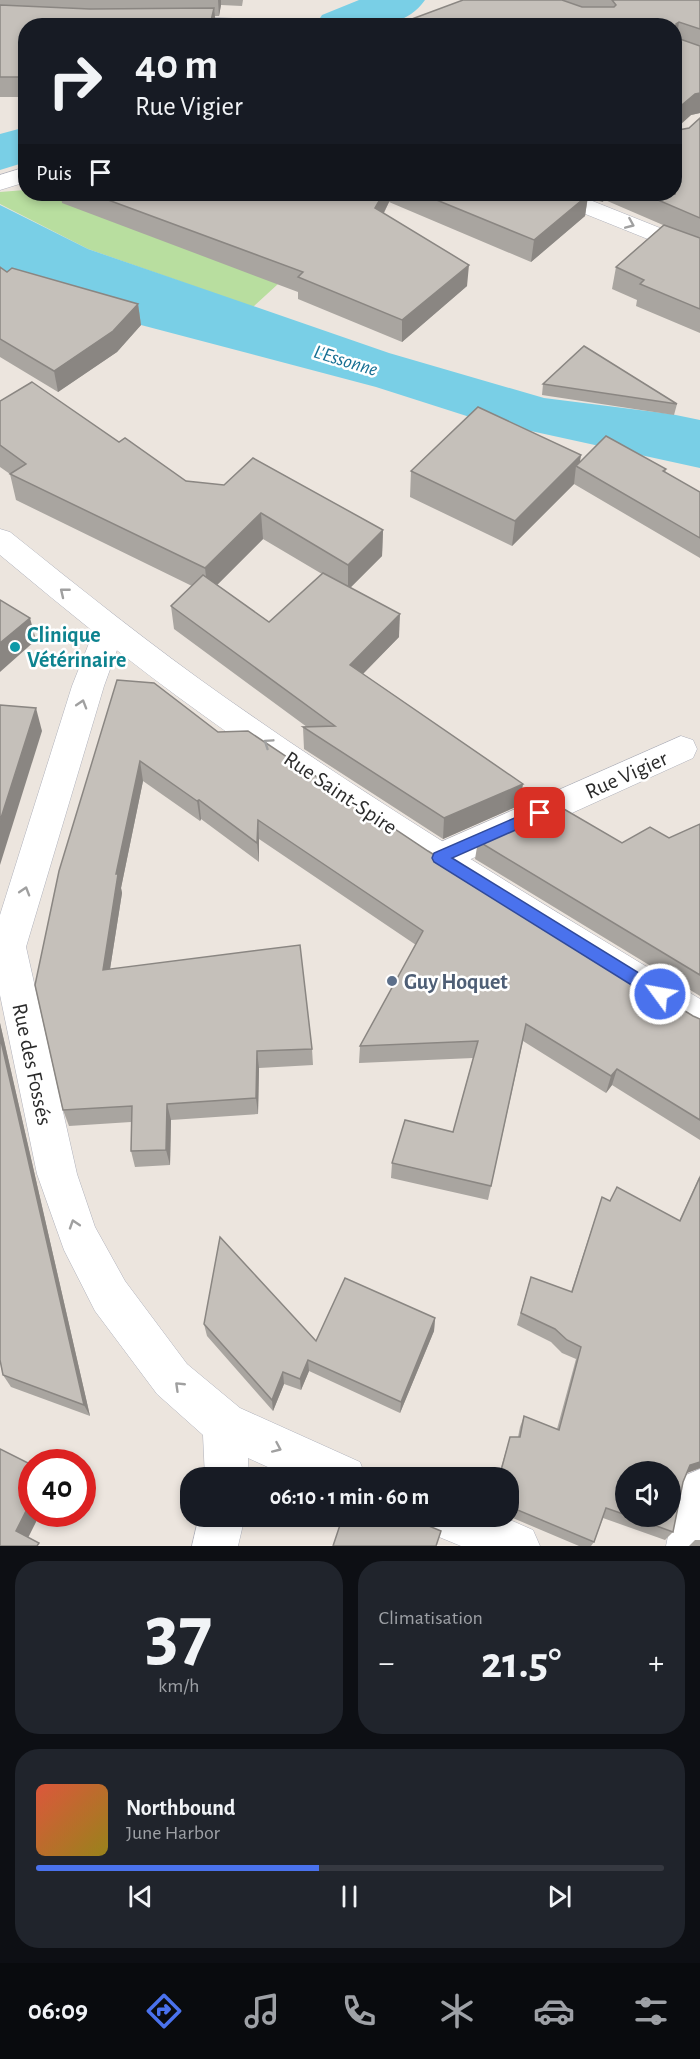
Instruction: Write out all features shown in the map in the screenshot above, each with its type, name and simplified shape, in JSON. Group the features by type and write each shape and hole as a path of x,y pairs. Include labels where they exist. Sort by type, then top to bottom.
{"street":[{"path":"0,183 18,177"},
{"path":"574,201 700,253"},
{"path":"594,209 604,201"},
{"name":"Rue Saint-Spire","path":"0,539 216,708 439,858 700,1019"},
{"name":"Rue des Fossés","path":"111,628 88,686 4,948 57,1174 78,1236 110,1296 139,1338 172,1379 224,1424 320,1467"},
{"name":"Rue Vigier","path":"439,858 681,749"},
{"path":"224,1424 226,1467"},
{"path":"689,1546 700,1492"},
{"path":"215,1546 219,1527"},
{"path":"470,1527 517,1546"}],"green space":[{"path":"18,191 18,201 87,201 278,284 253,307 88,249 0,204 0,192"}],"water":[{"path":"0,205 88,249 389,353 544,398 671,414 700,420 700,468 476,419 376,387 141,325 22,290 0,276"}],"building":[{"path":"463,0 562,0 582,7 614,7 616,5 612,0 700,0 700,29 682,23 682,18 415,18"},
{"path":"0,5 90,9 214,8 212,18 18,18 18,77 0,77"},
{"path":"682,40 700,46 700,93 695,94 682,105"},
{"path":"700,118 700,218 660,201 682,201 682,129 689,128"},
{"path":"111,201 379,201 375,208 469,265 402,320 298,277 303,272"},
{"path":"439,201 581,201 534,240"},
{"path":"664,225 700,238 700,309 640,284 644,280 616,267"},
{"path":"0,267 7,272 12,268 138,304 113,331 54,371 0,339"},
{"path":"584,346 677,404 543,384"},
{"path":"32,382 119,442 125,438 186,481 224,485 253,458 383,530 348,565 261,513 205,568 10,474 26,464 0,445 0,401"},
{"path":"478,407 581,455 515,521 411,471"},
{"path":"606,436 666,469 663,471 700,492 700,538 576,466"},
{"path":"323,573 400,614 350,665 523,784 444,818 303,727 335,726 171,606 203,575 269,622"},
{"path":"0,600 30,618 0,643"},
{"path":"117,680 154,683 218,732 248,731 428,851 700,1019 700,1120 617,1069 611,1076 526,1024 491,1186 392,1163 405,1120 453,1132 478,1041 360,1046 423,931 258,820 257,843 199,800 197,801 140,761 116,874 118,874 103,970 300,945 312,1049 257,1051 256,1098 167,1104 166,1150 131,1151 132,1106 63,1110 35,985 59,871"},
{"path":"0,705 36,708 0,821"},
{"path":"557,805 622,843 650,827 669,838 700,824 700,975 478,841"},
{"path":"0,1037 84,1405 3,1375 0,1360"},
{"path":"700,1177 700,1462 690,1465 681,1492 681,1461 615,1461 615,1511 606,1508 594,1542 519,1511 519,1467 502,1467 510,1437 520,1437 524,1416 559,1430 581,1347 567,1340 555,1329 521,1313 531,1277 572,1292 602,1197 610,1201 617,1187 680,1221"},
{"path":"220,1237 316,1341 345,1278 435,1318 401,1402 308,1360 300,1379 283,1372 272,1400 204,1324"},
{"path":"0,1449 18,1458 18,1527 16,1531 39,1543 37,1546 0,1546"},
{"path":"339,1527 431,1527 441,1531 436,1546 333,1546"},
{"path":"659,1527 674,1527 673,1532"}],"waterway":[{"name":"L'Essonne","path":"359,18 401,0"},
{"name":"L'Essonne","path":"0,153 18,146"}],"place":[{"name":"Clinique Vétérinaire","path":"15,647"},
{"name":"Guy Hoquet","path":"392,981"}],"route":[{"path":"540,813 439,858 660,994"}]}
